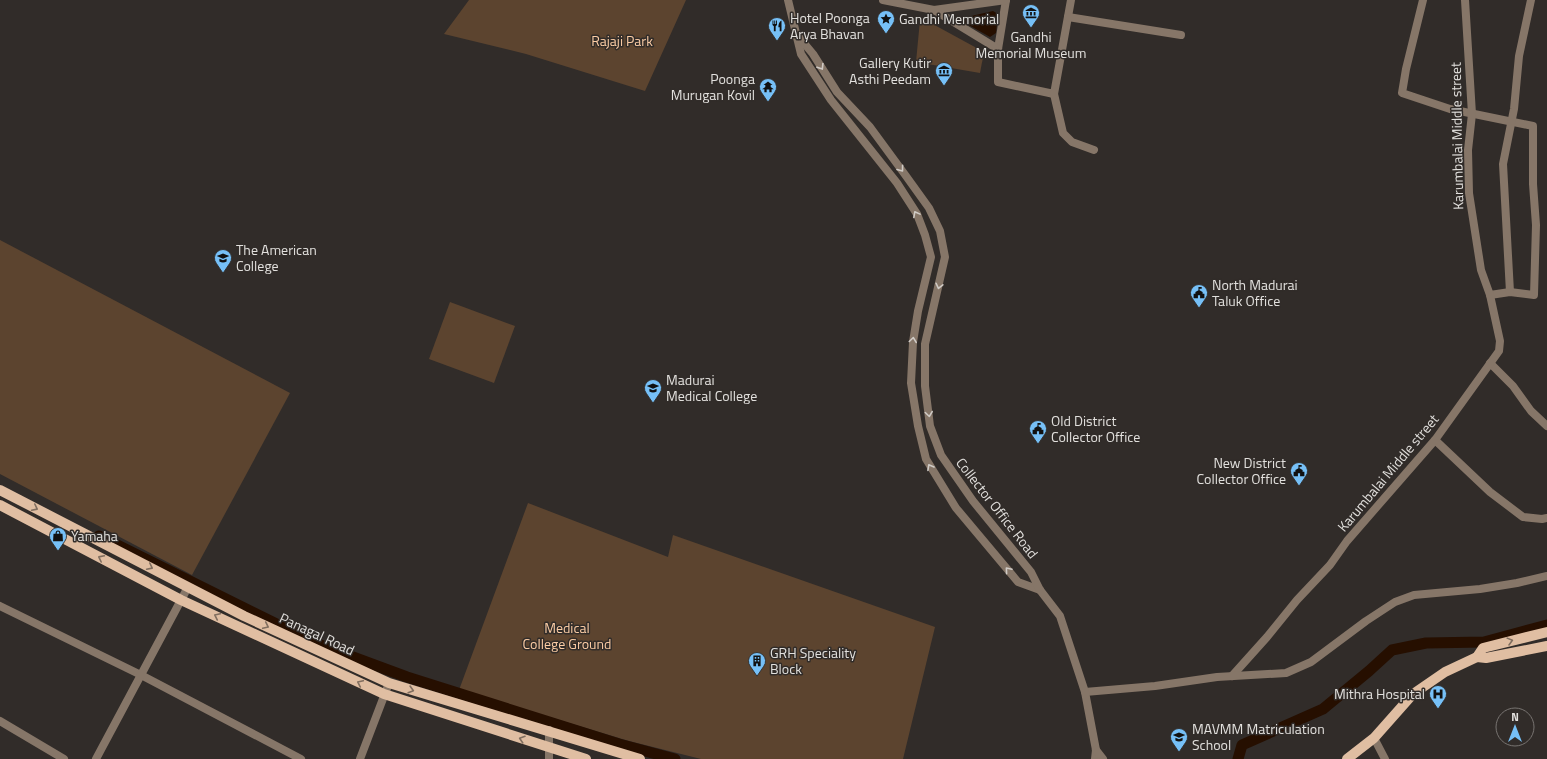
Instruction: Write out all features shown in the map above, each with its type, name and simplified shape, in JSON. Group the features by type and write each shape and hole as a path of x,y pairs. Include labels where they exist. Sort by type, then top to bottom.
{"main road":[{"name":"Panagal Road","path":"0,490 244,616 389,683 549,730 640,759"},
{"name":"Panagal Road","path":"0,505 181,600 384,694 586,759"},
{"path":"1347,759 1374,738 1413,694 1425,684 1445,672 1477,657 1483,648 1547,632"},
{"path":"1477,657 1486,658 1547,646"}],"street":[{"name":"Collector Office Road","path":"788,0 798,36 801,54 831,100 897,183 917,214 925,234 931,257 918,311 913,342 911,383 918,426 926,459 956,508 1018,582 1040,590"},
{"path":"883,0 934,10 1006,0 998,48 998,82 1054,94"},
{"path":"1071,0 1054,94 1063,133 1072,142 1094,150"},
{"path":"1423,0 1402,93 1450,109 1512,120 1533,126 1533,184 1536,225 1534,295 1510,292 1490,295"},
{"name":"Karumbalai Middle street","path":"1232,676 1267,637 1297,600 1330,565 1347,541 1435,440 1499,351 1500,341 1490,295 1481,270 1469,192 1468,150 1472,114 1465,0"},
{"path":"1510,292 1503,164 1514,109 1519,56 1531,0"},
{"path":"934,10 998,48"},
{"path":"1068,17 1181,35"},
{"name":"Collector Office Road","path":"798,36 813,54 837,92 870,127 906,176 929,208 940,231 945,258 925,344 925,386 930,426 941,455 973,501 1031,572 1040,590 1060,616 1085,692 1096,750 1095,759"},
{"path":"1490,364 1513,386 1531,411 1547,426"},
{"path":"1435,440 1490,492 1523,517 1542,519 1547,518"},
{"path":"1085,692 1155,686 1232,676 1286,673 1311,662 1366,621 1395,602 1414,595 1517,583 1547,576"},
{"path":"96,759 188,587"},
{"path":"0,606 141,676 301,759"},
{"path":"360,759 389,683"},
{"path":"0,721 64,759"},
{"path":"549,730 549,759"},
{"path":"1374,738 1385,759"},
{"name":"Collector Office Road","path":"1096,750 1102,759"}],"green space":[{"name":"Rajaji Park","path":"469,0 686,0 645,91 526,54 444,34"},
{"path":"920,20 929,22 984,52 980,73 916,62"},
{"path":"0,240 290,393 192,575 0,474"},
{"path":"450,302 515,326 494,383 429,359"},
{"name":"Medical College Ground","path":"528,503 668,557 673,535 935,627 903,759 701,759 629,741 459,690"}],"shaded area":[{"path":"993,11 998,14 996,33 990,37 958,19"}],"waterway":[{"path":"99,536 315,643 407,677 619,744 675,759"},
{"path":"1238,759 1242,745 1323,709 1392,650 1426,643 1484,642 1547,625"}],"place":[{"name":"Gandhi Memorial Museum","path":"1031,28"},
{"name":"Gandhi Memorial","path":"886,34"},
{"name":"Hotel Poonga Arya Bhavan","path":"777,41"},
{"name":"Gallery Kutir Asthi Peedam","path":"944,86"},
{"name":"Poonga Murugan Kovil","path":"768,102"},
{"name":"The American College","path":"223,273"},
{"name":"North Madurai Taluk Office","path":"1199,308"},
{"name":"Madurai Medical College","path":"653,403"},
{"name":"Old District Collector Office","path":"1038,444"},
{"name":"New District Collector Office","path":"1299,486"},
{"name":"Yamaha","path":"58,551"},
{"name":"GRH Speciality Block","path":"757,676"},
{"name":"Mithra Hospital","path":"1438,709"},
{"name":"MAVMM Matriculation School","path":"1179,752"}]}
